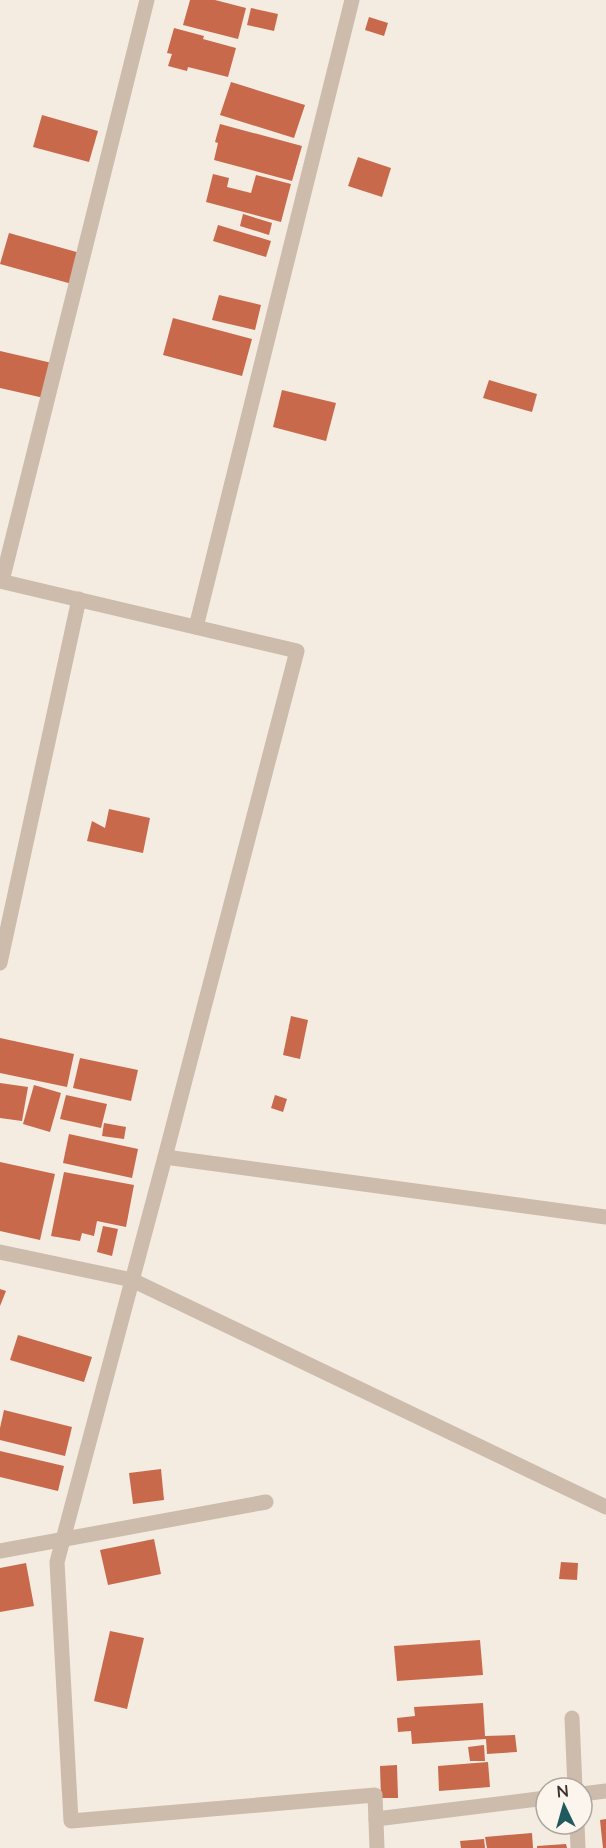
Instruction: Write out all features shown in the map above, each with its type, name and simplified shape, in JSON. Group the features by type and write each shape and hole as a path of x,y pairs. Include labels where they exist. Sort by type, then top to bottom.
{"street":[{"path":"147,0 1,581 297,651 57,1562 70,1821 375,1795 377,1848"},
{"path":"196,627 352,0"},
{"path":"0,963 79,599"},
{"path":"165,1157 606,1217"},
{"path":"0,1252 132,1280 606,1507"},
{"path":"0,1551 266,1502"},
{"path":"572,1718 574,1776"},
{"path":"376,1819 534,1799"}],"building":[{"path":"190,0 215,0 246,8 238,39 183,25"},
{"path":"251,8 278,14 274,31 247,25"},
{"path":"369,17 388,23 384,36 365,30"},
{"path":"174,28 236,48 228,77 188,67 187,71 168,66 172,54 167,53"},
{"path":"231,82 305,105 294,138 220,115"},
{"path":"42,115 98,131 89,162 33,147"},
{"path":"220,124 302,146 292,181 214,160 218,143 215,142"},
{"path":"358,157 391,168 382,197 348,186"},
{"path":"213,174 229,178 227,187 251,193 256,175 291,184 281,222 206,202"},
{"path":"243,214 272,223 269,235 240,226"},
{"path":"218,225 271,241 266,257 213,241"},
{"path":"9,233 80,253 72,284 0,264"},
{"path":"219,295 261,305 255,330 212,320"},
{"path":"173,318 252,339 242,376 163,355"},
{"path":"0,351 52,363 44,398 0,388"},
{"path":"489,380 537,394 532,412 483,398"},
{"path":"282,390 336,403 326,441 273,427"},
{"path":"109,809 150,818 143,853 87,841 92,821 105,828"},
{"path":"291,1016 308,1020 300,1059 283,1055"},
{"path":"0,1038 74,1054 67,1087 0,1073"},
{"path":"80,1058 138,1070 131,1101 73,1088"},
{"path":"0,1083 28,1087 22,1121 0,1118"},
{"path":"34,1085 61,1093 50,1132 23,1124"},
{"path":"66,1095 107,1104 101,1128 60,1119"},
{"path":"275,1095 287,1099 283,1112 271,1108"},
{"path":"104,1123 126,1127 124,1139 102,1136"},
{"path":"69,1134 138,1149 132,1178 63,1163"},
{"path":"0,1162 55,1174 40,1240 0,1231"},
{"path":"64,1172 134,1185 126,1227 97,1221 94,1236 82,1233 80,1241 51,1236"},
{"path":"103,1226 118,1229 112,1256 97,1252"},
{"path":"0,1289 6,1291 0,1306"},
{"path":"18,1335 92,1357 84,1382 10,1360"},
{"path":"4,1410 72,1427 65,1456 0,1440"},
{"path":"0,1451 64,1466 58,1491 0,1477"},
{"path":"161,1469 164,1500 133,1504 129,1473"},
{"path":"154,1539 161,1574 108,1585 100,1550"},
{"path":"561,1562 578,1563 577,1580 559,1579"},
{"path":"26,1563 34,1606 0,1612 0,1568"},
{"path":"110,1631 144,1638 127,1709 94,1701"},
{"path":"480,1640 483,1675 397,1681 394,1646"},
{"path":"483,1703 485,1736 515,1735 517,1752 487,1754 486,1739 412,1744 411,1731 398,1732 397,1718 415,1716 414,1707"},
{"path":"484,1745 485,1761 470,1761 468,1747"},
{"path":"488,1762 490,1787 439,1791 438,1766"},
{"path":"397,1765 398,1798 381,1798 380,1766"},
{"path":"606,1819 606,1848 603,1848 600,1820"},
{"path":"532,1833 533,1848 487,1848 485,1837"},
{"path":"484,1839 485,1848 461,1848 460,1841"},
{"path":"566,1844 567,1848 537,1848 537,1846"}]}
